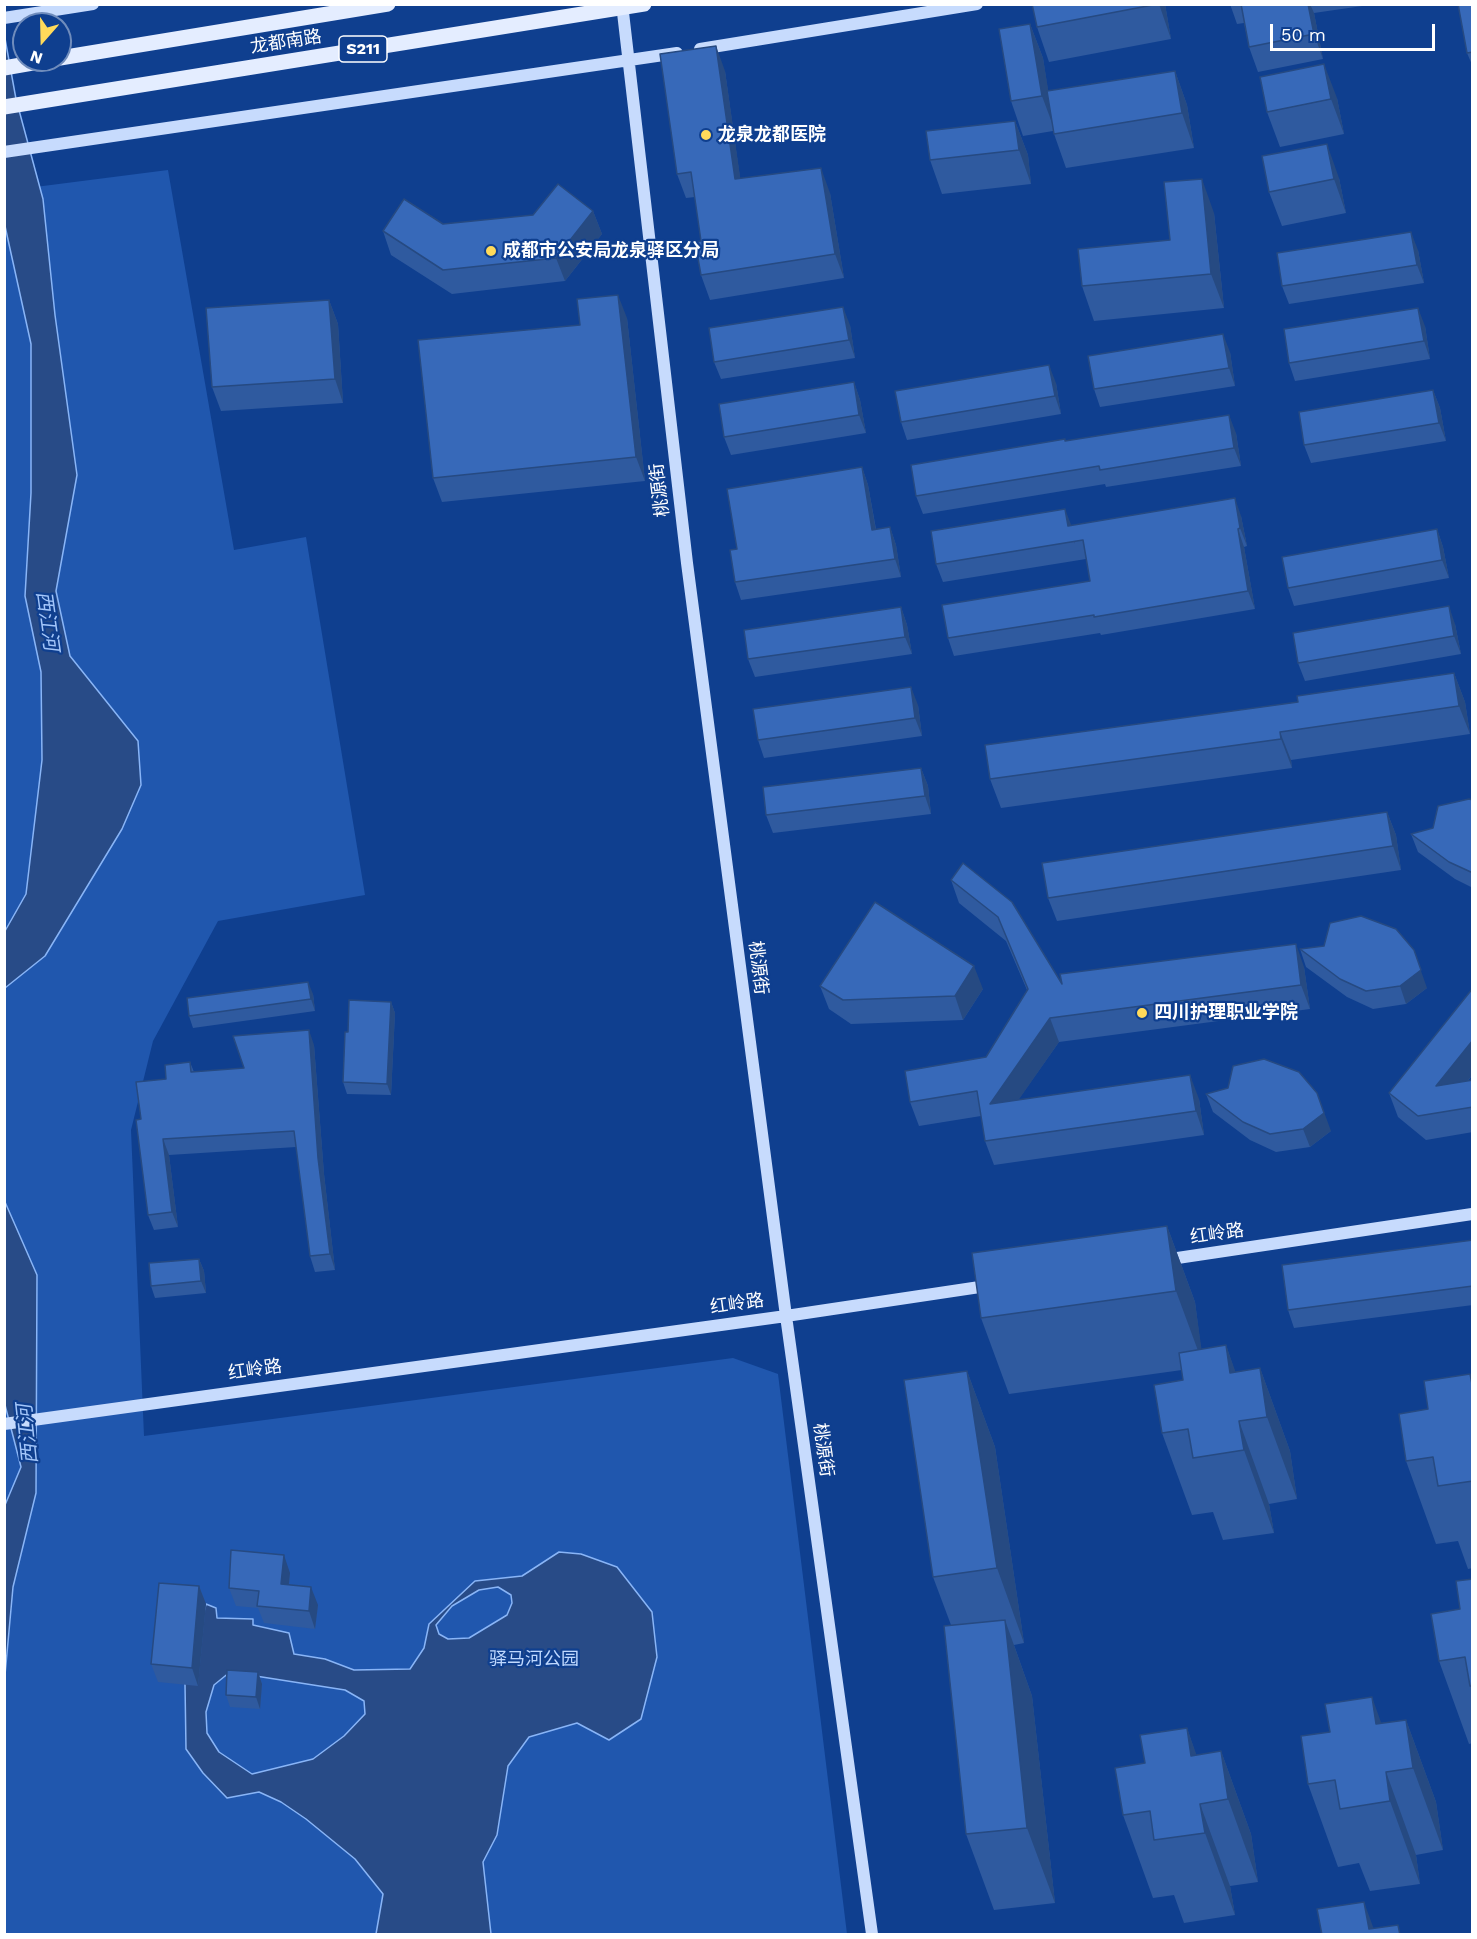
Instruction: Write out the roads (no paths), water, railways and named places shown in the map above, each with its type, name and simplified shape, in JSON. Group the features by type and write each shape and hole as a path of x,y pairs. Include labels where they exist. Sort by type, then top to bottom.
{"main road":[{"name":"龙都南路","path":"72,56 388,4"},
{"name":"龙都南路","path":"4,107 644,4"}],"street":[{"path":"4,18 93,4"},
{"path":"4,152 628,60 977,4"},
{"name":"桃源街","path":"622,6 687,563 786,1316 872,1935"},
{"name":"红岭路","path":"1153,1261 1473,1214"},
{"name":"红岭路","path":"4,1424 786,1316 1011,1282"}],"water":[{"name":"西江河","path":"4,33 16,99 43,199 55,315 77,475 56,591 70,656 138,741 141,785 122,829 45,956 5,988 5,931 26,894 42,760 41,672 25,596 31,493 31,344 5,226"},
{"name":"西江河","path":"5,1202 37,1275 36,1493 13,1587 5,1675 5,1505 21,1467 5,1405"},
{"path":"559,1552 581,1554 617,1567 652,1612 657,1657 641,1719 609,1740 577,1723 529,1737 508,1766 497,1835 483,1862 491,1934 376,1934 383,1894 355,1859 281,1802 259,1792 227,1798 203,1773 186,1749 185,1684 206,1604 216,1608 217,1618 253,1619 253,1625 289,1633 294,1654 325,1659 354,1670 410,1669 424,1648 429,1624 475,1581 522,1576","holes":["498,1587 511,1595 512,1603 507,1615 469,1638 448,1639 439,1634 436,1625 452,1606 479,1590","230,1672 345,1690 364,1701 365,1714 344,1736 313,1759 252,1774 219,1752 207,1733 206,1712 214,1685"]}],"place":[{"name":"龙泉龙都医院","path":"706,135"},
{"name":"成都市公安局龙泉驿区分局","path":"491,251"},
{"name":"四川护理职业学院","path":"1142,1013"}],"park label":[{"name":"驿马河公园","path":"534,1660"}]}
